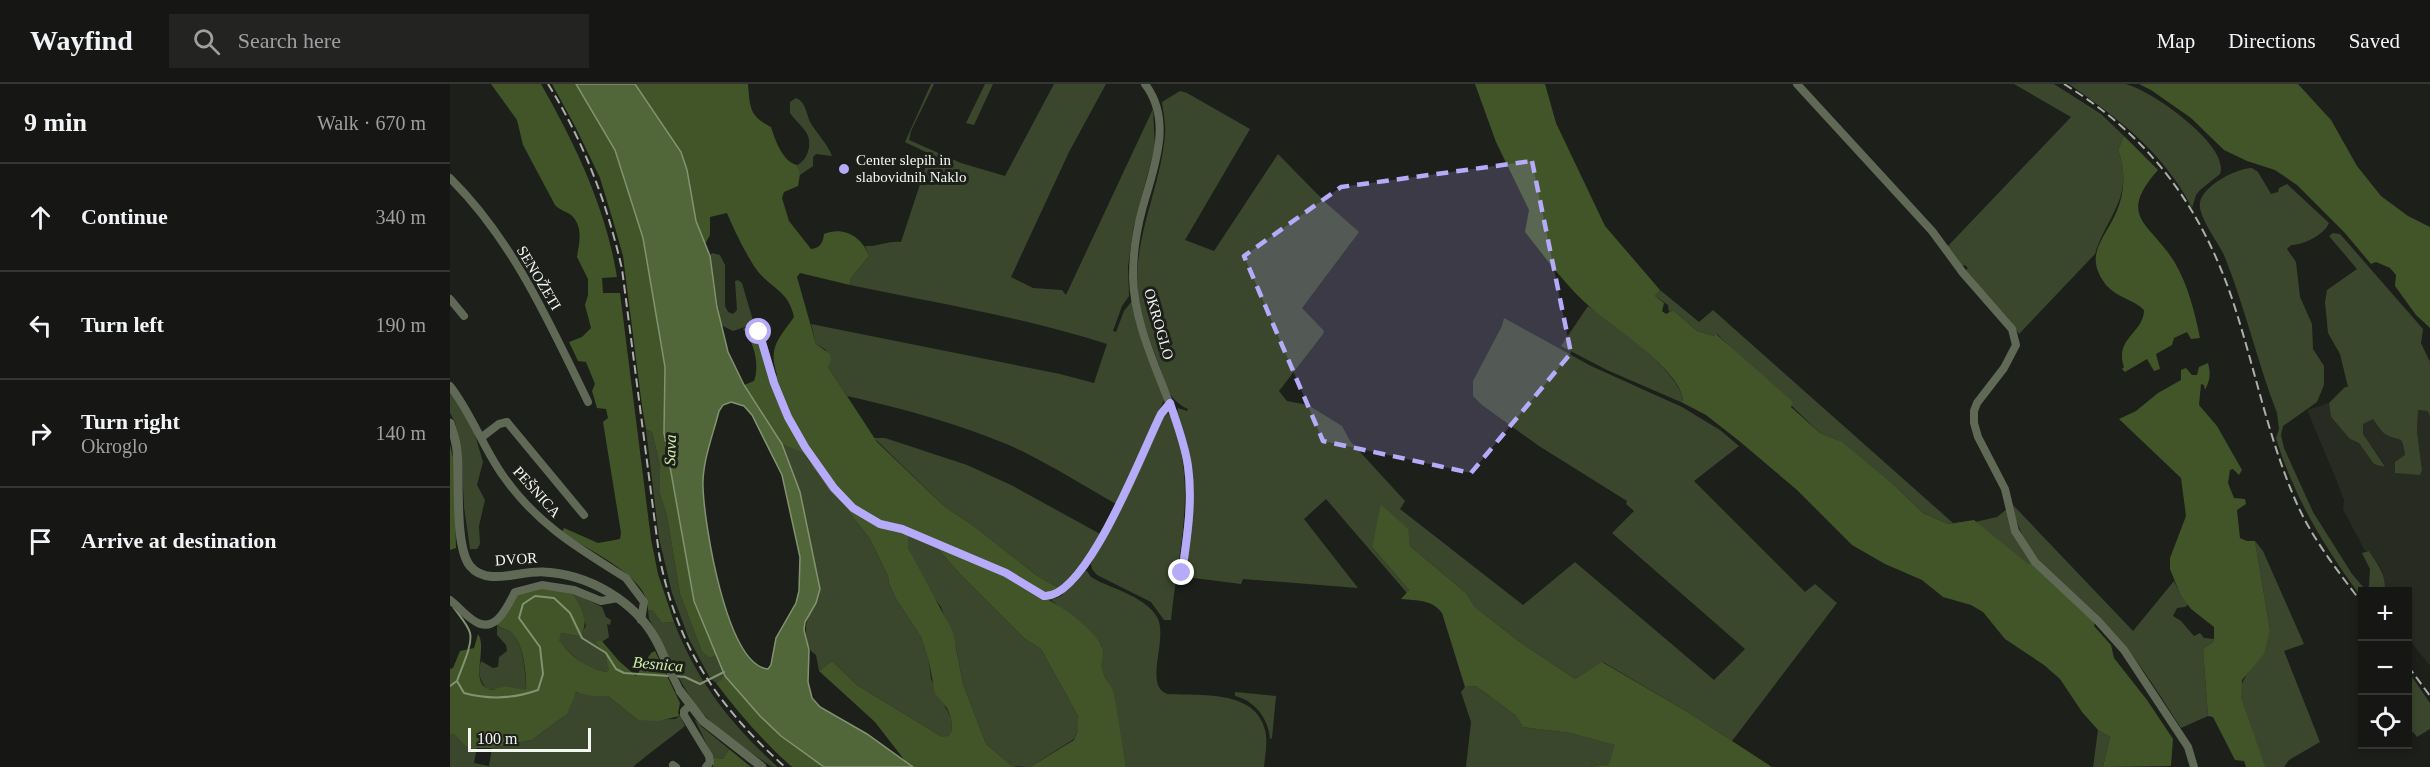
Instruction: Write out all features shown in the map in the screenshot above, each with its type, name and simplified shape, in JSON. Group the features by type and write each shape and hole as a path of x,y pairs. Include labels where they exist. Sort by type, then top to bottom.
{"street":[{"name":"OKROGLO","path":"1145,84 1156,100 1160,115 1160,138 1134,249 1134,297 1148,345 1184,447 1189,477 1188,530 1182,573"},
{"path":"1797,84 1932,231 1963,273 2012,329 2016,345 2004,368 1977,403 1974,423 1978,438 2005,489 2015,531 2035,562 2114,638 2188,747 2194,767"},
{"name":"SENOŽETI","path":"450,178 498,236 537,298 588,402"},
{"path":"450,299 464,316"},
{"path":"759,332 774,383 788,417 805,447 834,488 853,508 880,524 902,529 1006,573 1044,596 1060,592 1087,564 1124,497 1161,414 1170,403"},
{"name":"PEŠNICA","path":"450,386 466,406 504,478 545,524 626,578 636,588 644,602 641,620"},
{"path":"482,437 499,424 507,422 584,515"},
{"name":"DVOR","path":"450,423 457,449 464,555 470,566 480,575 495,576 543,571 563,574 594,584 618,598 641,620 655,638 669,669"},
{"path":"450,600 473,620 488,623 497,621 503,615 515,592 530,587 542,585 574,590 601,601 618,598"},
{"path":"669,669 689,706 703,722 762,767"},
{"path":"689,706 684,711 684,715 709,756 710,762 706,767"}],"highlighted area":[{"path":"1532,161 1571,353 1471,473 1323,441 1244,256 1341,187"}],"shaded area":[{"path":"491,84 541,84 566,130 597,201 617,277 602,278 603,293 620,293 651,539 658,574 674,622 662,623 653,611 648,610 646,598 639,586 628,575 562,532 564,528 598,543 620,539 621,533 603,422 608,418 606,409 597,408 592,391 595,384 586,362 578,361 569,342 582,337 591,328 585,305 588,295 588,279 577,257 580,235 578,225 571,215 555,205 523,145 517,120"},
{"path":"552,84 576,84 615,150 643,238 665,367 664,433 694,601 716,655 710,658 702,652 680,594 667,516 660,494 660,466 652,432 646,429 642,406 623,256 600,178"},
{"path":"635,84 748,84 752,110 758,119 771,127 780,150 788,160 797,165 800,174 798,186 784,192 782,198 789,221 811,249 817,248 824,234 838,231 851,235 862,243 869,256 851,278 850,285 800,273 797,277 816,344 830,354 831,360 828,367 877,442 945,507 975,527 1036,575 1060,589 1047,599 1061,607 1093,633 1103,649 1103,673 1114,694 1126,767 1030,767 1074,740 1078,730 1078,716 1041,649 1025,639 959,573 931,541 908,535 908,548 953,632 963,684 986,744 1012,766 1018,767 913,767 906,762 875,722 819,671 832,661 857,685 942,737 949,736 952,730 947,708 935,693 921,637 896,599 888,576 870,539 813,469 809,460 801,452 782,444 744,385 754,381 756,361 753,347 743,329 754,324 768,374 773,378 777,375 774,350 794,317 792,309 785,297 756,269 727,213 710,217 710,235 705,244 696,221 681,152"},
{"path":"931,84 934,84 911,131 909,140 961,163 1005,176 1054,84 1106,84 1069,152 1011,277 1033,288 1062,290 1066,295 1153,109 1155,147 1133,229 1128,267 1129,296 1122,306 1113,331 1116,332 1124,311 1132,301 1164,400 1118,505 1002,442 936,419 847,396 828,367 826,350 816,344 811,324 1060,374 1094,383 1107,344 1012,318 850,285 851,278 869,256 865,246 901,242 930,154 905,142"},
{"path":"985,84 993,84 974,125 966,123"},
{"path":"1475,84 1545,84 1556,123 1605,226 1660,290 1655,296 1664,303 1662,311 1666,314 1673,310 1697,331 1714,336 1716,334 1793,402 1791,407 1820,433 1842,442 1895,486 1923,513 1948,524 1974,520 2028,564 2032,563 2095,622 2094,626 2111,645 2114,658 2147,700 2173,739 2171,766 2103,767 2110,737 2098,730 2082,712 2060,679 2044,665 2005,639 1983,612 1971,605 1943,597 1922,580 1885,564 1852,545 1797,490 1738,440 1706,415 1683,403 1680,391 1660,364 1580,298 1525,232 1529,210 1496,142"},
{"path":"2014,84 2054,84 2101,114 2124,136 2118,150 2122,166 2121,193 2095,254 2019,334 2007,317 1965,271 1968,268 1965,265 1961,267 1947,247 2071,117"},
{"path":"2069,84 2125,84 2152,96 2186,120 2201,135 2220,162 2220,174 2200,190 2192,208 2168,171 2139,138"},
{"path":"2139,84 2298,84 2331,120 2357,166 2381,196 2408,216 2430,227 2430,328 2416,315 2395,286 2396,275 2390,268 2376,262 2371,264 2344,232 2297,185 2275,170 2247,161 2224,150 2191,118"},
{"path":"1180,91 1250,129 1185,240 1214,251 1278,154 1325,202 1359,232 1302,308 1324,331 1279,391 1287,401 1308,405 1342,426 1350,441 1405,501 1400,509 1523,605 1575,562 1714,680 1745,649 1612,533 1634,511 1626,504 1627,501 1539,446 1473,396 1473,381 1504,318 1591,366 1682,407 1720,430 1739,446 1694,481 1805,592 1815,584 1837,603 1732,741 1603,662 1575,679 1521,643 1475,607 1466,593 1410,546 1407,529 1382,505 1372,547 1409,590 1407,593 1326,499 1304,519 1358,588 1243,579 1241,584 1186,577 1188,446 1177,413 1178,408 1187,411 1188,409 1176,401 1166,385 1141,313 1137,274 1143,234 1162,154 1165,122 1162,102"},
{"path":"796,98 804,105 810,122 832,156 816,154 813,157 813,166 800,175 797,165 807,155 809,141 806,132 790,113 790,102"},
{"path":"2124,136 2158,170 2145,186 2139,199 2138,210 2142,220 2166,250 2184,280 2200,338 2191,339 2187,332 2174,338 2172,345 2156,354 2160,369 2154,371 2147,359 2125,372 2122,369 2124,367 2123,349 2143,318 2144,310 2110,289 2099,274 2096,265 2098,248 2121,198 2123,174 2118,150"},
{"path":"2252,168 2258,172 2271,194 2278,192 2279,188 2287,184 2329,223 2318,235 2307,241 2291,245 2287,249 2296,262 2300,297 2312,324 2313,349 2324,366 2324,385 2317,402 2283,426 2281,435 2284,448 2313,512 2352,574 2363,587 2358,587 2358,592 2312,522 2283,460 2276,438 2279,429 2277,413 2238,294 2224,255 2200,207 2203,196 2214,184 2230,174"},
{"path":"2333,233 2340,234 2423,329 2421,343 2430,362 2430,417 2428,411 2418,410 2417,432 2422,470 2420,475 2395,473 2395,462 2405,455 2402,441 2385,434 2373,419 2363,424 2363,434 2384,465 2383,467 2374,464 2359,443 2350,439 2331,417 2329,403 2345,387 2348,387 2340,354 2328,333 2325,302 2327,290 2357,269 2329,236"},
{"path":"712,253 720,255 725,265 725,306 728,312 733,314 737,310 735,281 738,280 742,283 754,324 733,331 721,325 710,256"},
{"path":"1660,290 1699,322 1713,310 1953,523 1948,524 1923,513 1895,486 1837,440 1820,433 1717,334 1714,336 1697,331 1673,310 1669,312 1668,305 1655,296"},
{"path":"1588,306 1629,336 1660,364 1680,391 1683,403 1607,370 1561,346"},
{"path":"2208,363 2209,380 2205,390 2204,385 2201,384 2199,405 2217,426 2242,470 2239,475 2233,469 2230,470 2228,483 2234,498 2245,499 2246,504 2237,510 2240,538 2255,541 2270,630 2264,654 2242,680 2241,697 2265,767 2246,767 2244,761 2235,760 2213,717 2208,716 2203,649 2214,641 2214,627 2191,609 2180,594 2170,569 2170,558 2186,516 2181,478 2119,419 2136,411 2158,393 2181,380 2181,370 2186,368 2192,375 2197,375 2199,367"},
{"path":"450,392 471,421 483,462 477,485 485,500 479,526 480,544 477,549 470,549 464,507 461,445 455,422 450,413"},
{"path":"2329,403 2331,417 2350,439 2359,443 2374,464 2382,467 2384,464 2363,434 2363,424 2373,418 2386,434 2400,438 2403,442 2405,456 2422,470 2417,432 2418,410 2428,411 2430,417 2430,666 2412,643 2412,587 2385,587 2381,568 2369,551 2365,551 2343,509 2344,500 2307,410"},
{"path":"1167,413 1172,419 1182,456 1185,503 1171,620 1164,620 1151,602 1097,575 1091,564 1160,419"},
{"path":"646,429 652,432 660,466 660,494 667,516 680,594 702,652 710,658 716,655 725,676 716,683 710,678 689,639 672,593 659,538"},
{"path":"874,438 885,438 967,465 1011,485 1102,535 1091,553 1060,589 1036,575 975,527 945,507"},
{"path":"782,444 801,452 809,460 813,469 870,539 888,576 896,599 921,637 929,662 931,679 951,718 952,730 949,737 942,737 857,685 832,661 819,671 816,655 808,646 806,624 820,589 800,492"},
{"path":"450,445 454,462 456,548 450,550"},
{"path":"1381,504 1408,529 1410,546 1466,593 1475,607 1521,643 1575,679 1602,662 1686,711 1772,767 1589,767 1609,764 1615,745 1570,733 1523,727 1515,715 1476,686 1465,687 1442,613 1438,608 1424,602 1401,599 1409,590 1372,547"},
{"path":"2013,505 2133,631 2174,581 2180,594 2189,604 2177,608 2173,616 2181,621 2194,636 2200,633 2204,638 2215,639 2203,649 2208,716 2181,728 2126,647 2040,562 2019,526"},
{"path":"2007,509 2014,535 2032,563 2028,565 1975,522 1997,517"},
{"path":"908,535 931,541 959,573 1025,639 1041,649 1078,716 1078,730 1074,739 1030,767 1012,766 986,744 963,684 956,647 941,607 927,588 908,548"},
{"path":"2255,541 2263,551 2304,644 2284,651 2320,742 2289,760 2284,767 2264,767 2241,697 2240,687 2270,630"},
{"path":"2369,551 2381,570 2385,587 2368,587 2370,569 2362,553"},
{"path":"1082,571 1087,571 1098,581 1139,600 1157,617 1160,637 1156,671 1160,689 1167,694 1224,697 1250,707 1259,717 1265,730 1264,767 1126,767 1114,694 1102,671 1102,646 1091,632 1051,600 1061,596"},
{"path":"543,587 572,592 578,603 583,614 583,631 579,636 561,633 559,641 585,664 606,672 609,670 605,654 596,642 601,640 636,676 651,653 655,651 680,703 678,713 680,716 658,721 638,720 608,696 591,696 576,692 567,714 532,740 492,748 471,748 454,734 450,734 450,669 453,668 460,651 474,648 478,634 481,640 479,673 483,685 489,689 506,687 526,689 522,651 516,637 496,624 516,592"},
{"path":"572,592 602,607 606,617 611,620 610,625 607,624 609,637 602,642 601,640 600,646 610,670 606,672 584,666 558,641 561,633 579,636 586,626"},
{"path":"648,610 653,611 662,623 674,622 704,683 745,735 778,767 772,767 732,739 696,705 677,674 649,619"},
{"path":"497,626 511,632 518,642 524,667 526,688 524,690 487,689 481,679 479,672 481,661 493,668 498,667 499,657 507,651 506,645 497,635"},
{"path":"725,676 781,736 824,767 792,767 752,727 716,683"},
{"path":"2412,677 2430,703 2430,729 2417,737 2413,732"},
{"path":"1476,686 1515,715 1523,727 1570,733 1616,745 1609,764 1589,767 1466,767 1471,722 1461,692 1465,687"},
{"path":"579,691 591,696 608,696 638,720 675,719 680,716 685,726 633,767 450,767 450,734 454,734 471,748 477,746 474,763 489,766 492,748 532,740 563,717 574,694"},
{"path":"1235,692 1276,696 1272,738 1270,739 1267,724 1259,712 1242,698 1235,696"},
{"path":"694,718 729,749 723,759 713,757"},
{"path":"2098,730 2110,737 2103,767 2093,767"},
{"path":"729,749 751,767 713,767 713,757 723,759"}],"water":[{"name":"Sava","path":"576,84 635,84 681,152 687,170 696,221 710,256 717,307 728,352 744,385 782,444 800,492 820,589 816,603 805,622 804,630 809,650 808,682 812,698 820,707 867,734 913,767 824,767 781,736 725,676 694,601 664,433 665,367 643,238 615,150","holes":["731,402 744,406 752,415 782,475 800,557 799,591 796,603 776,638 771,665 768,669 753,661 740,644 729,619 713,559 704,505 704,468 719,411 723,405"]}],"waterway":[{"name":"Besnica","path":"454,608 470,633 468,650 457,681 464,693 501,698 538,690 543,674 540,647 519,618 523,604 535,596 554,598 570,613 582,638 606,653 616,669 624,673 669,676"},
{"name":"Besnica","path":"674,676 685,677 700,684 724,672"},
{"path":"450,686 457,681"}],"railway":[{"path":"548,84 573,128 593,174 609,220 622,269 659,554 676,617 688,645 720,697 739,721 785,767"},
{"path":"2064,84 2125,129 2173,182 2192,212 2210,244 2224,278 2237,314 2277,452 2300,511 2316,539 2358,598"},
{"path":"2412,671 2430,696"}],"place":[{"name":"Center slepih in slabovidnih Naklo","path":"844,169"}],"route":[{"path":"759,332 774,383 788,417 805,447 834,488 853,508 880,524 902,529 1006,573 1044,596 1060,592 1087,564 1124,497 1161,414 1170,403 1184,447 1189,477 1190,504 1182,573"}]}
